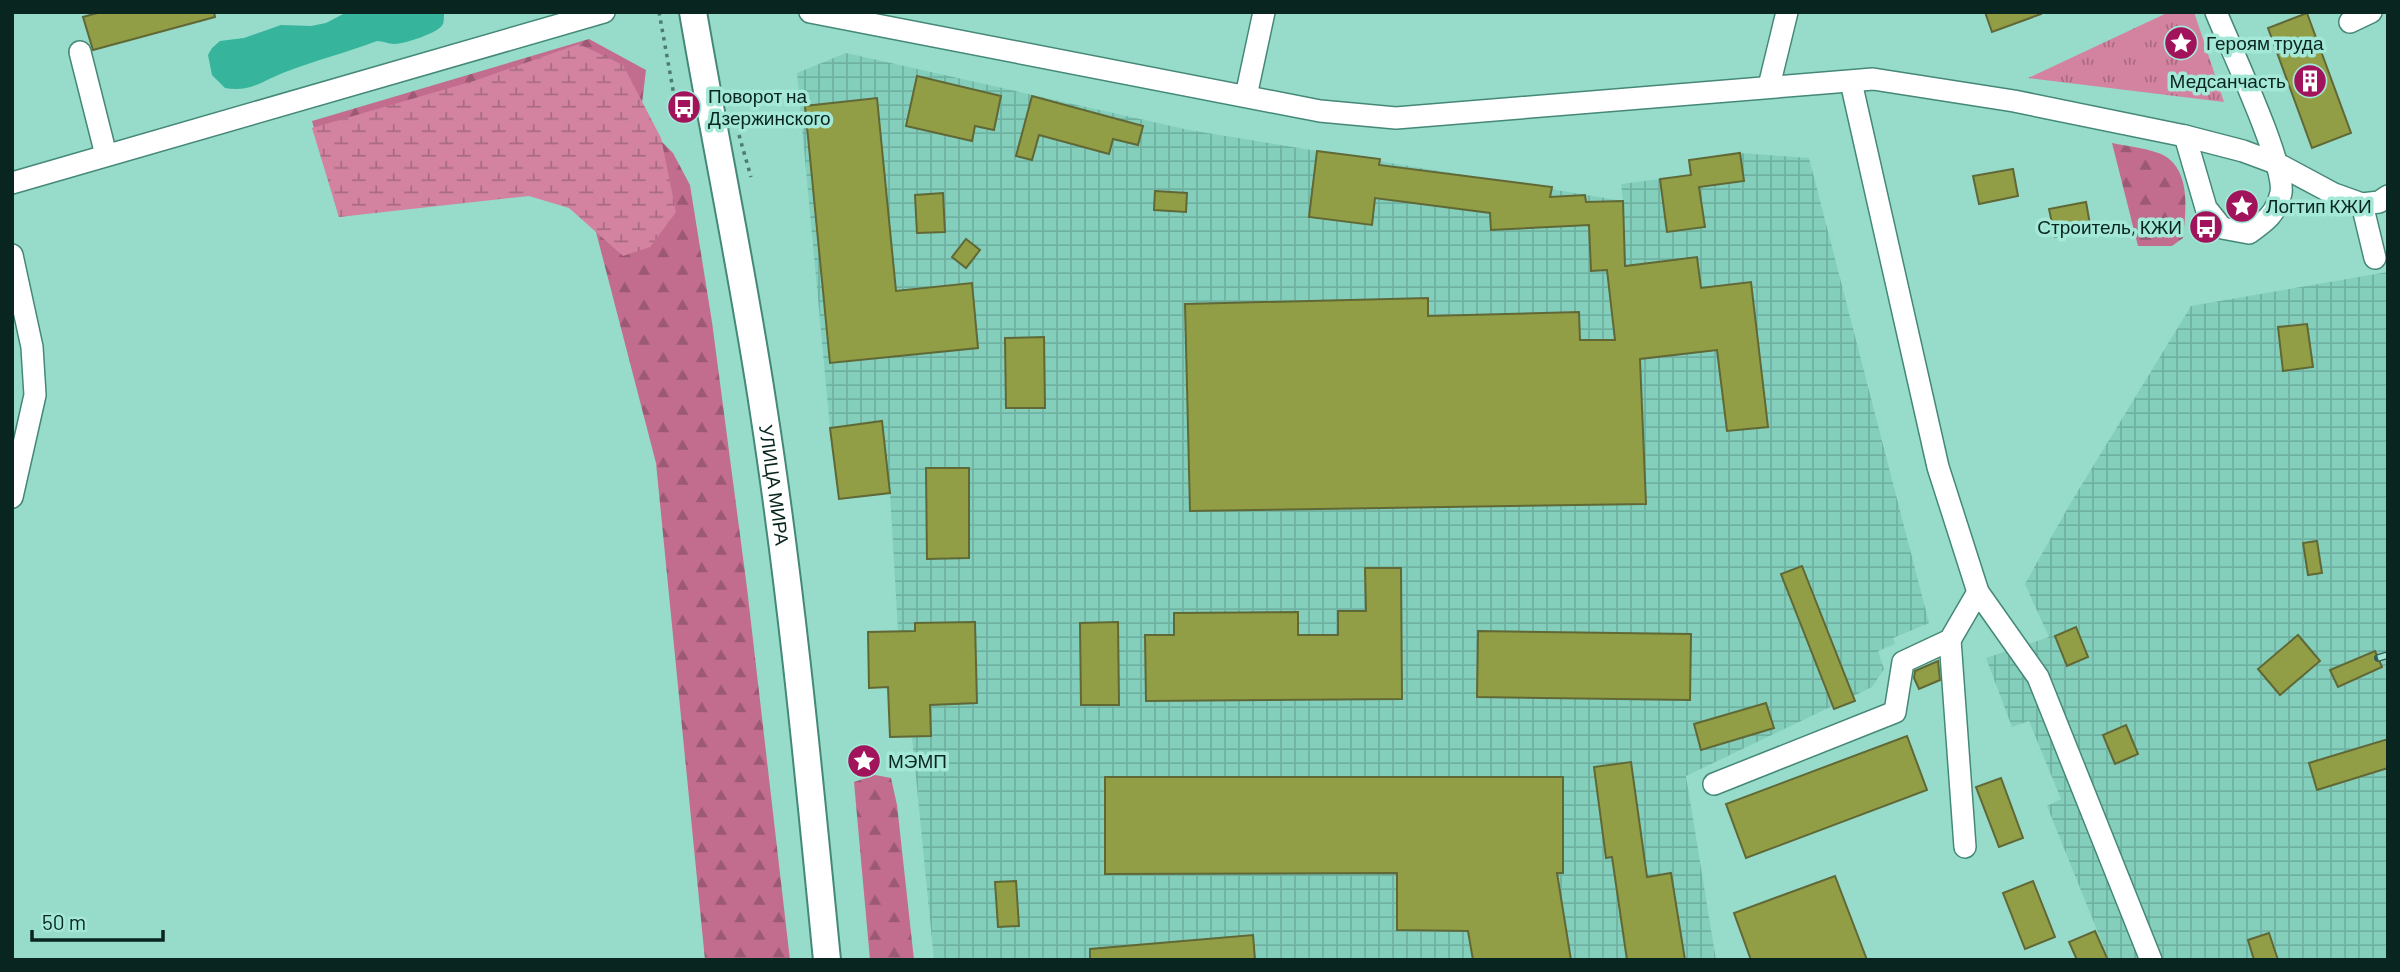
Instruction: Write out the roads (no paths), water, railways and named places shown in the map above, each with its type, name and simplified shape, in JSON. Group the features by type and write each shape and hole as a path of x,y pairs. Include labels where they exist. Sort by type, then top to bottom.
{"main road":[{"name":"УЛИЦА МИРА","path":"693,12 770,449 809,778 827,960"}],"street":[{"path":"12,183 604,12"},
{"path":"810,12 1320,111 1395,118 1873,79 2014,101 2185,136 2243,151 2278,164 2334,194 2362,204 2379,202 2388,196"},
{"path":"1246,96 1264,12"},
{"path":"1769,86 1787,12"},
{"path":"2185,136 2206,208 2222,228 2249,233 2272,217 2281,191 2278,164 2216,12"},
{"path":"2350,22 2371,12"},
{"path":"80,52 106,155"},
{"path":"1850,82 1938,467 1978,592 2038,677 2151,960"},
{"path":"2362,204 2375,258"},
{"path":"12,255 32,347 35,396 12,497"},
{"path":"1965,847 1950,640 1978,592"},
{"path":"1714,784 1895,712 1903,662 1950,640"}],"railway":[{"path":"2378,658 2388,655"}],"place":[{"name":"Героям труда","path":"2181,43"},
{"name":"Медсанчасть","path":"2310,81"},
{"name":"Поворот на Дзержинского","path":"684,107"},
{"name":"Логтип КЖИ","path":"2242,206"},
{"name":"Строитель, КЖИ","path":"2206,227"},
{"name":"МЭМП","path":"864,761"}]}
